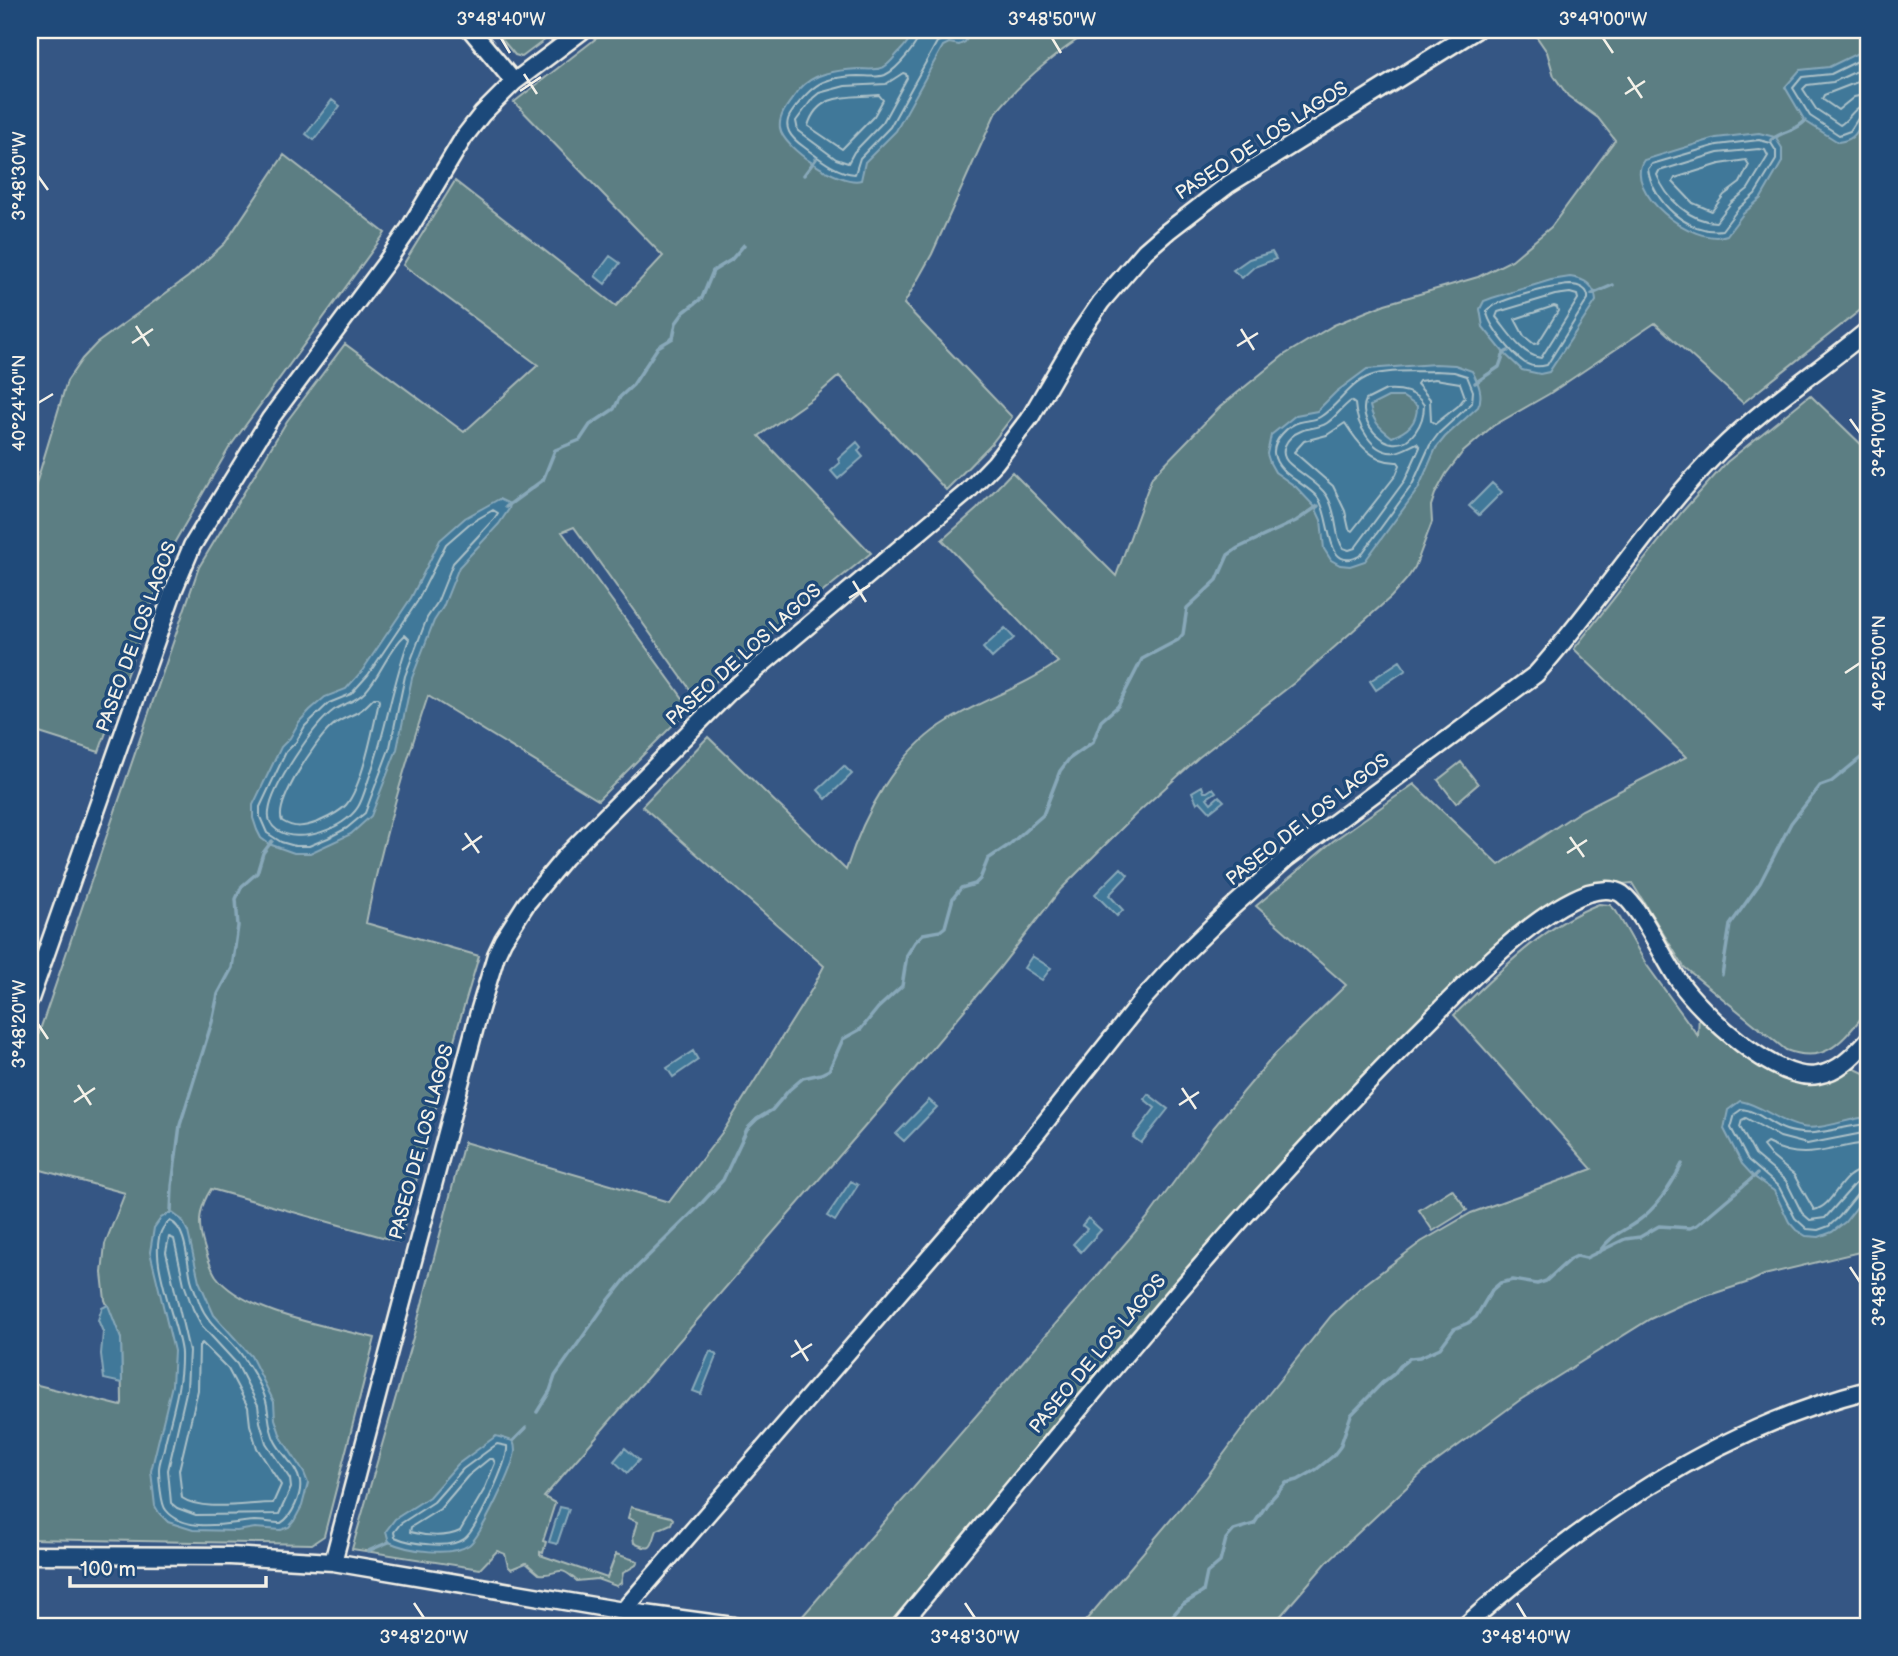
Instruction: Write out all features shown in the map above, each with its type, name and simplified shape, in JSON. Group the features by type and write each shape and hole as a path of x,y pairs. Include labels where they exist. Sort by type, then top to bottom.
{"street":[{"path":"471,30 514,82"},
{"name":"PASEO DE LOS LAGOS","path":"30,999 169,602 192,546 270,419 385,264 464,137 482,114 514,82 583,30"},
{"name":"PASEO DE LOS LAGOS","path":"333,1562 482,1002 499,947 526,904 565,857 729,691 967,492 995,463 1031,416 1077,337 1101,302 1160,237 1229,184 1476,30"},
{"name":"PASEO DE LOS LAGOS","path":"623,1611 1028,1144 1144,998 1187,951 1287,858 1536,674 1688,483 1720,449 1868,330"},
{"name":"PASEO DE LOS LAGOS","path":"900,1626 1186,1281 1355,1095 1476,975 1536,924 1565,905 1591,892 1620,892 1633,907 1693,1000 1758,1054 1782,1069 1808,1077 1829,1072 1846,1062 1868,1040"},
{"path":"1465,1626 1538,1564 1653,1483 1711,1450 1778,1418 1868,1390"},
{"path":"30,1555 230,1556 333,1562 623,1611 733,1626"}],"green space":[{"path":"494,30 558,30 522,57 515,55"},
{"path":"607,30 1092,30 1040,68 995,114 932,254 904,304 1012,417 992,443 946,490 839,376 816,396 759,436 871,553 740,659 697,699 574,527 562,532 690,708 598,800 428,696 393,808 366,923 479,956 400,1242 211,1189 200,1216 200,1230 212,1269 229,1289 246,1300 289,1317 375,1338 324,1536 312,1544 30,1539 30,1383 121,1406 122,1403 121,1339 105,1300 102,1273 105,1244 125,1193 30,1167 30,1059 199,567 287,421 345,344 464,432 538,365 403,265 455,181 616,306 663,256 514,102"},
{"path":"1532,30 1868,30 1868,304 1743,403 1655,323 1549,394 1493,426 1462,453 1435,494 1431,506 1432,522 1415,567 1407,579 1391,597 1294,683 1198,758 1135,815 1061,889 998,970 919,1064 544,1497 555,1503 543,1541 546,1542 543,1553 540,1552 540,1555 607,1578 616,1554 638,1561 623,1573 621,1583 616,1586 597,1579 577,1581 562,1571 539,1574 526,1563 511,1569 505,1554 497,1551 480,1569 352,1549 416,1327 464,1142 669,1202 724,1130 824,966 642,806 708,737 846,870 872,806 913,749 948,721 1031,679 1058,662 942,540 977,509 1012,472 1116,576 1152,477 1220,407 1284,355 1334,325 1385,304 1478,277 1512,260 1551,227 1615,140 1598,118 1568,96 1554,76 1547,52"},
{"path":"284,155 385,233 229,448 173,545 99,752 30,730 30,504 67,381 97,343 188,277 225,243"},
{"path":"1810,395 1868,451 1868,1010 1843,1039 1824,1052 1801,1054 1786,1050 1684,967 1632,883 1590,887 1422,1020 893,1626 835,1626 800,1619 1149,1216 1214,1127 1276,1053 1346,985 1256,906 1333,841 1414,784 1499,865 1582,810 1686,757 1574,649 1682,512 1727,462"},
{"path":"1461,762 1478,784 1456,803 1438,780"},
{"path":"1599,904 1610,905 1616,911 1646,964 1698,1036 1699,1013 1776,1071 1851,1067 1868,1075 1868,1250 1764,1275 1685,1303 1650,1319 1520,1400 1425,1470 1327,1562 1272,1626 1081,1626 1206,1478 1331,1316 1360,1288 1421,1242 1471,1213 1592,1169 1454,1015 1539,938 1578,913"},
{"path":"1452,1189 1467,1210 1433,1231 1419,1210"},
{"path":"631,1507 673,1519 671,1524 657,1530 648,1548 634,1543 637,1522 628,1518"}],"water":[{"path":"914,30 967,30 969,35 965,42 959,45 949,43 943,46 896,131 865,162 861,180 827,172 791,146 780,128 781,118 804,84 818,76 834,72 884,67 906,44"},
{"path":"1868,48 1868,119 1850,139 1838,142 1805,121 1785,87 1800,70 1829,67"},
{"path":"332,100 340,106 314,140 306,134"},
{"path":"1759,133 1775,137 1782,148 1782,162 1761,198 1743,214 1727,235 1712,237 1680,225 1651,200 1643,186 1640,172 1644,160 1716,138"},
{"path":"1272,252 1276,259 1254,267 1242,278 1233,270 1249,259"},
{"path":"610,256 620,263 605,284 595,276"},
{"path":"1570,277 1588,284 1594,291 1596,301 1549,372 1540,374 1522,370 1483,327 1480,309 1484,301 1551,280"},
{"path":"1455,365 1472,371 1480,398 1478,407 1436,448 1418,489 1365,561 1350,566 1340,565 1331,560 1324,549 1321,520 1315,507 1296,487 1275,472 1267,454 1271,435 1296,415 1317,411 1336,392 1367,369","holes":["1388,397 1403,397 1417,406 1415,417 1407,429 1392,437 1378,424 1370,406"]},
{"path":"857,442 861,447 858,451 863,457 838,479 831,471 840,463 838,459"},
{"path":"1492,483 1502,492 1479,515 1469,506"},
{"path":"499,499 510,504 509,509 499,524 459,567 443,607 434,621 412,678 397,749 371,816 351,834 310,853 294,853 269,844 261,838 257,830 253,805 281,747 310,710 325,697 346,689 362,671 411,598 440,540 465,518"},
{"path":"1005,628 1014,638 992,658 983,648"},
{"path":"1400,661 1406,670 1376,690 1370,681"},
{"path":"844,766 852,774 826,799 818,790"},
{"path":"1202,786 1204,792 1213,788 1216,792 1207,798 1211,803 1219,796 1224,801 1210,812 1200,801 1197,803 1192,792"},
{"path":"1121,868 1128,875 1109,895 1123,910 1117,916 1095,894"},
{"path":"1032,956 1051,968 1042,980 1024,968"},
{"path":"693,1051 698,1060 673,1077 667,1068"},
{"path":"1148,1094 1168,1109 1141,1143 1133,1137 1155,1108 1144,1099"},
{"path":"929,1100 937,1107 904,1141 896,1134"},
{"path":"1740,1101 1786,1122 1809,1128 1868,1117 1868,1193 1845,1222 1832,1232 1819,1237 1806,1236 1789,1222 1774,1191 1742,1164 1724,1129 1728,1110"},
{"path":"851,1181 858,1185 835,1221 827,1216"},
{"path":"171,1212 182,1220 188,1232 199,1281 214,1315 251,1356 274,1402 275,1419 281,1437 308,1483 302,1506 294,1521 281,1530 193,1530 168,1522 155,1506 151,1471 172,1385 174,1351 150,1252 154,1228 161,1218"},
{"path":"1088,1218 1101,1230 1081,1252 1073,1244 1087,1229 1082,1225"},
{"path":"108,1305 121,1339 122,1383 104,1379 101,1354 103,1332 98,1320 102,1308"},
{"path":"710,1351 717,1354 701,1394 693,1391"},
{"path":"496,1436 513,1441 515,1451 489,1515 469,1545 441,1552 407,1548 389,1542 386,1531 395,1519 429,1497 458,1464"},
{"path":"625,1448 639,1460 627,1473 614,1461"},
{"path":"560,1507 569,1509 557,1544 549,1542"}],"waterway":[{"path":"1771,140 1805,121"},
{"path":"804,175 816,159"},
{"path":"506,507 543,480 555,450 580,440 590,425 614,409 658,347 673,338 676,323 684,312 702,298 713,271 731,260 744,245"},
{"path":"1592,294 1613,285"},
{"path":"1475,383 1499,367 1504,353 1508,351"},
{"path":"537,1412 550,1391 555,1376 628,1276 723,1180 747,1129 772,1110 803,1078 829,1070 843,1039 861,1029 878,1008 902,986 907,955 915,942 923,934 940,931 945,927 953,898 961,888 975,884 980,879 988,859 1009,845 1043,815 1060,771 1069,759 1093,742 1101,721 1118,706 1142,659 1178,640 1183,634 1187,608 1217,580 1228,555 1296,521 1318,506"},
{"path":"1722,975 1730,925 1760,883 1791,823 1820,786 1831,782 1868,752"},
{"path":"171,1212 180,1125 218,994 232,968 238,926 236,899 242,886 257,873 263,853 272,841"},
{"path":"1599,1252 1613,1237 1638,1221 1658,1203 1682,1164"},
{"path":"1164,1626 1182,1605 1203,1592 1207,1573 1220,1562 1226,1539 1234,1530 1254,1524 1286,1483 1298,1480 1333,1456 1340,1447 1351,1415 1410,1358 1420,1357 1440,1348 1454,1329 1476,1317 1492,1290 1500,1283 1513,1280 1537,1284 1546,1281 1577,1256 1586,1258 1625,1239 1640,1237 1659,1226 1690,1228 1757,1174"},
{"path":"513,1441 526,1428"},
{"path":"368,1551 389,1542"}]}
